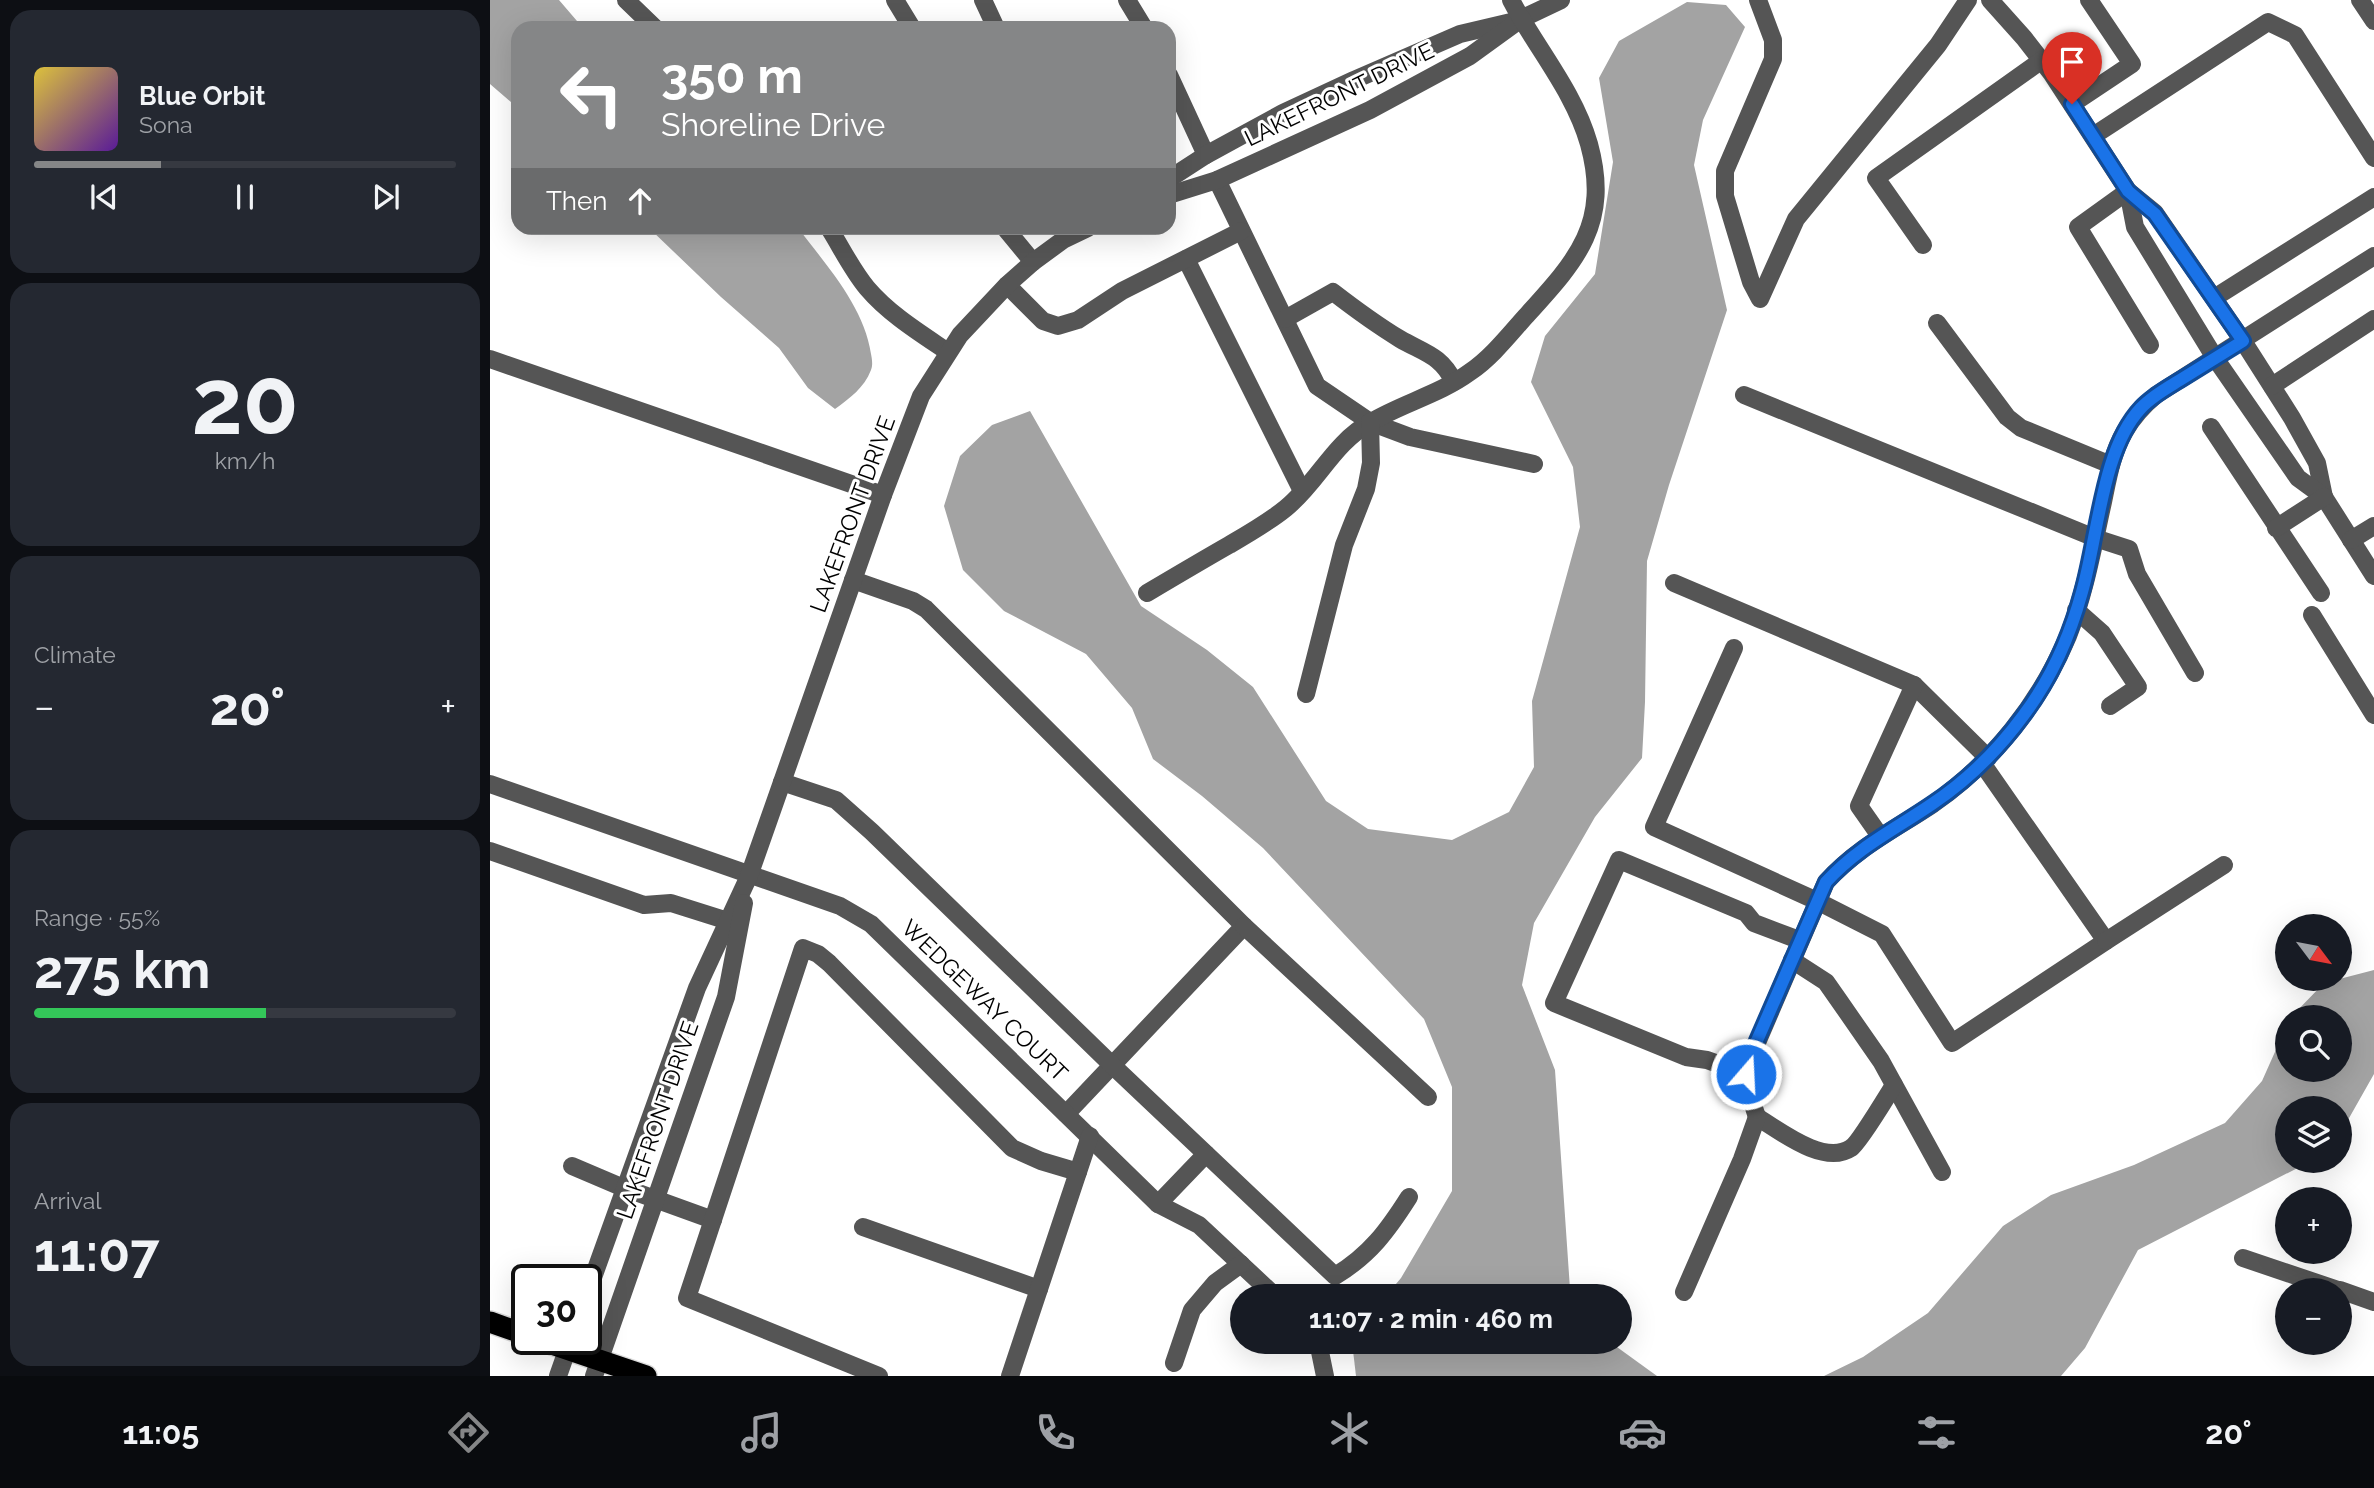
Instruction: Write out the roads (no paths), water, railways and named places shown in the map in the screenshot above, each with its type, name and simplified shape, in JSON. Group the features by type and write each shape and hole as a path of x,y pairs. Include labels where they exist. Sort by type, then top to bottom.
{"highway":[{"path":"490,1322 511,1329"},
{"path":"582,1355 597,1368 646,1376"}],"street":[{"path":"626,0 648,21"},
{"path":"895,0 908,21"},
{"path":"983,0 993,21"},
{"path":"1127,0 1140,21"},
{"path":"1147,593 1287,508 1338,446 1370,422 1471,372 1562,277 1591,229 1595,188 1589,144 1566,91 1511,0"},
{"name":"LAKEFRONT DRIVE","path":"1176,193 1217,180 1370,110 1470,57 1521,19 1561,0"},
{"path":"1758,0 1773,40 1773,59 1725,171 1725,196 1751,282 1760,299 1796,219 1938,45 1968,0"},
{"path":"1990,0 2042,60 2128,191 2155,214 2243,341 2317,463 2324,498"},
{"path":"2072,104 2132,64 2090,0"},
{"path":"2360,0 2374,21"},
{"name":"LAKEFRONT DRIVE","path":"1176,174 1283,113 1377,70 1460,34 1521,19"},
{"path":"2093,136 2268,22 2295,35 2374,158"},
{"path":"1923,245 1875,178 2042,60"},
{"path":"1176,90 1206,155"},
{"path":"1217,180 1317,386 1370,422 1410,437 1534,464"},
{"path":"2128,191 2078,227 2150,345"},
{"path":"2128,191 2135,227 2215,358 2298,478 2324,498 2374,576"},
{"path":"2214,298 2374,197"},
{"path":"1007,285 1043,321 1058,326 1078,320 1122,291 1241,231"},
{"path":"833,235 866,287 883,305 948,352"},
{"path":"1010,235 1033,262"},
{"name":"LAKEFRONT DRIVE","path":"598,1264 696,988 749,876 883,495 922,396 960,335 1007,285 1033,262 1073,235"},
{"path":"1684,1292 1742,1159 1757,1117 1746,1074 1749,1059 1826,882 1845,862 1880,836 1933,804 1985,761 2042,689 2056,662 2076,610 2111,466 2125,431 2141,408 2156,396 2374,256"},
{"path":"1186,259 1302,491"},
{"path":"1285,319 1333,292 1402,340 1427,352 1447,368 1454,382"},
{"path":"2272,386 2374,319"},
{"path":"1937,323 2007,417 2021,428 2111,466"},
{"path":"490,359 883,495"},
{"path":"1744,395 2095,538 2129,549 2137,574 2195,673"},
{"path":"1306,694 1344,545 1367,489 1371,463 1370,422"},
{"path":"2211,427 2321,593"},
{"path":"2276,528 2324,498"},
{"path":"2351,540 2374,526"},
{"path":"853,580 914,601 926,609 1244,926 1428,1097"},
{"path":"1674,583 1914,685 1985,761 2106,941"},
{"path":"2076,610 2102,633 2138,687 2110,706"},
{"path":"2312,615 2374,715"},
{"path":"1734,648 1654,827 1817,901 1882,934 1952,1043 2224,865"},
{"path":"1880,836 1859,806 1914,685"},
{"path":"782,782 836,800 872,832 1335,1276 1354,1264 1386,1233 1409,1196"},
{"name":"WEDGEWAY COURT","path":"490,784 841,906 871,924 1158,1204 1199,1225 1262,1284"},
{"path":"490,851 644,905 671,903 728,921"},
{"path":"1746,1074 1707,1060 1686,1058 1554,1003 1619,859 1746,913 1754,923 1799,940"},
{"name":"LAKEFRONT DRIVE","path":"597,1368 726,997 749,876"},
{"path":"1066,1114 1244,926"},
{"path":"879,1376 687,1298 803,948 829,962 1012,1148 1041,1161 1078,1172"},
{"path":"1792,960 1826,982 1881,1061 1942,1172"},
{"path":"1757,1117 1809,1148 1836,1154 1853,1148 1894,1085"},
{"path":"1010,1376 1090,1136"},
{"path":"1158,1204 1206,1154"},
{"path":"572,1166 713,1220"},
{"path":"863,1227 1039,1289"},
{"path":"2243,1258 2303,1278"},
{"path":"1174,1363 1192,1310 1215,1283 1241,1264"},
{"path":"2352,1294 2374,1302"},
{"path":"1320,1354 1325,1376"},
{"path":"558,1376 565,1355"}]}
